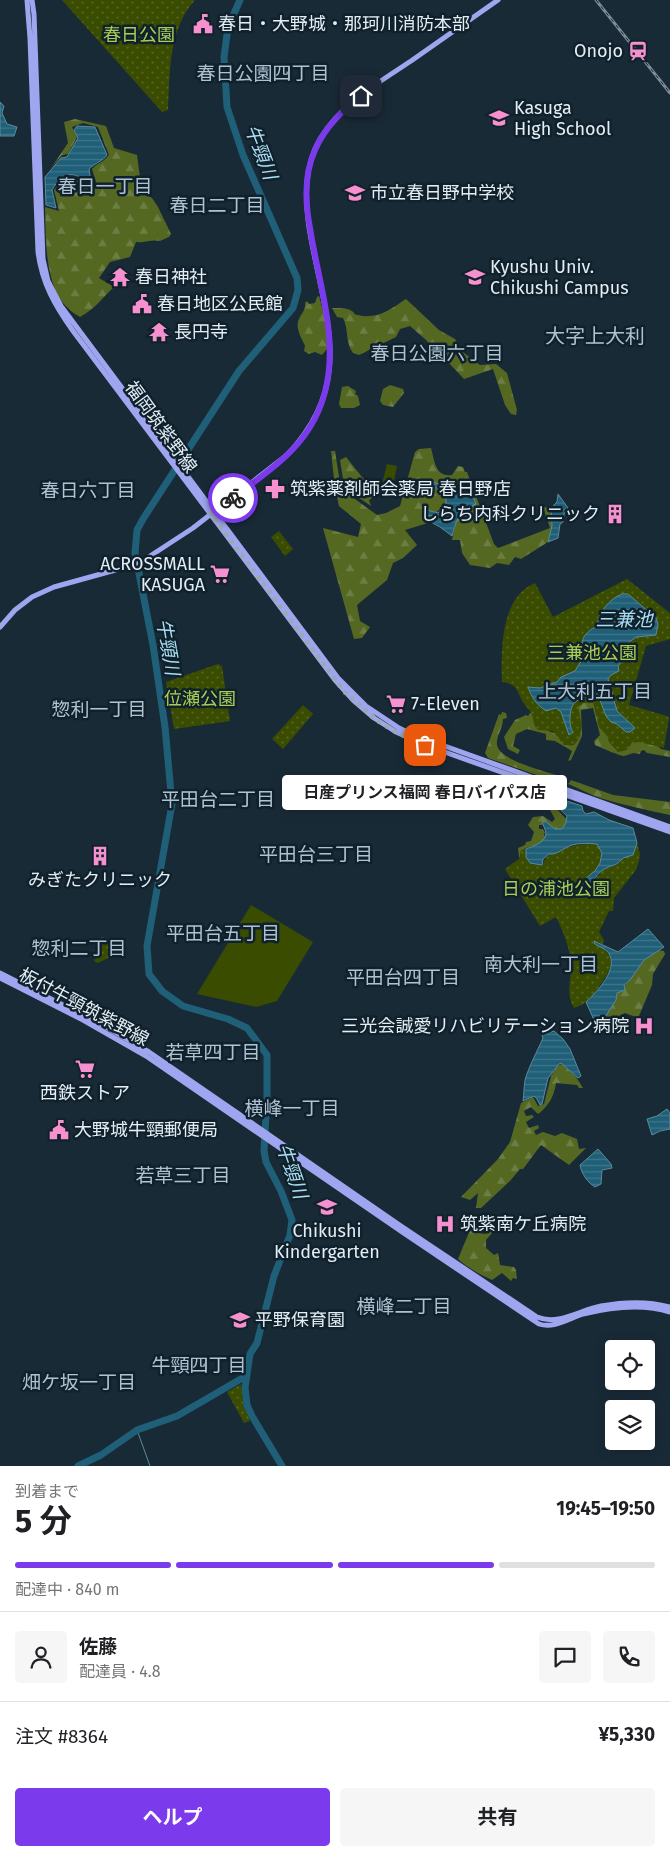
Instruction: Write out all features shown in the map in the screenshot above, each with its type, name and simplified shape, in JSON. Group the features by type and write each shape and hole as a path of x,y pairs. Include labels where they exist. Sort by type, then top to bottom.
{"main road":[{"name":"福岡筑紫野線","path":"27,0 38,247 40,270 44,283 61,314 174,462"},
{"name":"福岡筑紫野線","path":"32,0 42,241 45,272 54,295 210,515 335,680 359,706 396,732 425,745 670,832"},
{"path":"0,626 15,610 32,597 46,590 130,566 143,560 210,515 294,449 311,426 326,393 329,379 331,344 313,250 306,194 310,164 320,139 343,110 367,91 498,0"},
{"name":"福岡筑紫野線","path":"182,474 215,511 343,683 356,697 378,715 399,728 429,741 670,827"},
{"name":"板付牛頸筑紫野線","path":"0,973 130,1040 539,1324 544,1326 554,1325 580,1315 615,1308 644,1307 670,1312"},
{"name":"板付牛頸筑紫野線","path":"0,978 124,1042 257,1130"},
{"name":"板付牛頸筑紫野線","path":"270,1139 543,1320 554,1321 589,1309 614,1304 644,1302 670,1307"}],"green space":[{"name":"春日公園","path":"62,0 195,0 186,12 175,38 170,66 168,110 162,112"},
{"path":"75,119 106,126 114,148 137,155 140,178 135,183 135,188 152,198 171,234 160,241 136,242 130,257 110,262 99,278 114,287 94,307 80,317 60,299 54,287 46,246 45,207 59,211 54,190 64,178 78,181 93,191 97,185 92,169 109,155 98,127 83,123 72,127 77,137 68,154 62,155 51,168 68,143 64,122"},
{"path":"319,296 325,318 328,348 322,355 315,352 309,354 304,351 305,346 298,328 305,303 307,301 309,304 315,303"},
{"path":"406,299 439,330 455,339 464,353 480,365 496,364 507,373 517,410 516,415 511,414 505,405 493,369 464,379 448,362 443,361 426,340 410,326 400,329 396,337 359,355 353,353 349,345 343,318 337,317 332,308 345,308 352,311 355,315 371,316 384,313"},
{"path":"390,385 403,389 404,393 393,407 383,405 380,401 383,389"},
{"path":"348,386 356,391 355,394 358,396 360,405 354,408 341,408 339,404 342,387"},
{"path":"431,448 437,468 442,474 452,475 458,466 463,467 465,472 467,472 494,544 498,548 550,528 543,507 551,508 552,526 548,542 521,559 515,557 509,565 497,563 490,568 470,565 462,553 460,540 452,540 456,520 466,507 459,484 455,490 432,484 446,495 446,504 432,516 431,522 405,530 417,545 403,558 393,563 387,580 357,605 360,621 370,627 362,638 354,639 323,528 358,537 361,524 339,506 331,451 335,451 341,489 377,515 400,506 415,452 419,449"},
{"path":"346,457 374,492 369,500 371,506 346,489 340,460"},
{"path":"387,464 397,466 393,486 382,484"},
{"path":"279,531 293,549 285,556 271,537"},
{"name":"三兼池公園","path":"627,579 670,613 670,639 646,646 629,705 669,718 664,748 639,742 632,743 627,750 618,752 599,727 593,702 584,703 578,707 581,733 573,746 564,745 553,731 538,730 534,725 531,713 516,688 511,684 502,682 503,641 509,613 515,600 523,590 535,583 553,617"},
{"name":"位瀬公園","path":"218,664 222,666 230,721 174,729 166,682"},
{"path":"588,695 631,739 654,743 661,749 670,751 670,757 647,753 644,750 640,754 633,753 624,756 595,745 594,741 600,735 593,708 581,710 582,736 571,760 568,761 572,751 555,741 546,740 546,734 527,729 516,734 513,746 520,750 518,754 508,749 504,737 515,720 534,713 550,732 558,733 569,708"},
{"path":"303,705 313,714 283,749 272,739"},
{"path":"502,712 506,713 507,718 503,719 498,738 497,745 500,751 514,761 559,776 557,782 488,758 485,753 499,714 501,715"},
{"path":"571,780 613,795 670,802 670,815 600,798 568,784"},
{"path":"533,790 544,795 568,821 565,828 557,832 546,825 539,825 539,829 543,829 545,833 546,840 532,848 532,846 524,849 526,862 522,862 519,857 518,848 531,841 534,832 528,825 533,817 543,816 552,822 555,819 550,810 551,808 534,794"},
{"name":"日の浦池公園","path":"637,843 640,854 636,870 614,898 613,911 609,911 599,932 604,940 602,945 599,942 598,946 609,955 611,959 610,969 592,997 574,1008 569,992 570,956 556,917 540,926 505,869 519,859 521,850 526,849 526,857 543,865 545,859 556,851 572,846 597,844 602,853 600,863 595,871 585,879 583,894 603,870 618,864 623,858 633,855"},
{"path":"251,905 313,942 277,1001 256,1007 197,994"},
{"path":"101,937 124,942 122,951 98,963 94,961"},
{"path":"657,950 664,951 665,954 653,974 652,985 639,1016 636,1017 625,1013 619,1016 604,1018 616,1000 617,993 630,980 644,960"},
{"path":"562,1064 576,1077 583,1088 579,1088 577,1085 556,1083 550,1100 542,1111 538,1114 531,1107 524,1111 526,1116 532,1115 534,1117 526,1122 529,1128 538,1125 539,1128 534,1131 536,1135 543,1132 555,1136 562,1133 577,1139 579,1149 586,1148 569,1165 541,1145 523,1169 520,1169 481,1208 476,1208 478,1193 470,1200 461,1197 498,1159 510,1142 521,1103 533,1097 538,1106 544,1104 551,1076 557,1066"},
{"path":"470,1230 484,1234 492,1231 486,1240 486,1248 494,1255 498,1253 500,1265 514,1267 517,1279 513,1278 511,1281 502,1273 492,1280 474,1271 458,1259"},
{"path":"241,1384 243,1402 250,1421 244,1423 227,1392"}],"water":[{"path":"0,102 4,106 2,113 7,124 17,127 14,136 0,136"},
{"path":"77,126 95,127 107,155 89,169 94,187 91,187 81,177 75,175 65,176 56,183 52,190 56,208 46,205 45,177 61,158 67,157 78,138 74,130"},
{"path":"466,478 476,504 466,509 459,516 452,536 431,522 432,516 424,514 423,509 438,513 446,504 446,495 431,484 433,482 455,490"},
{"path":"558,494 568,508 564,514 563,522 560,524 558,538 548,542 552,526 551,508 557,502"},
{"name":"三兼池","path":"622,594 628,594 656,618 658,624 656,635 636,637 624,646 629,657 618,666 619,671 608,679 617,711 635,728 630,732 626,732 617,724 611,722 606,716 598,695 582,698 575,702 571,710 570,719 573,732 569,735 561,712 556,708 546,711 535,700 528,687 540,688 557,682 561,677 575,671 585,655 582,646 584,638 597,626 605,607"},
{"path":"543,793 582,806 586,814 594,812 609,820 633,828 637,843 633,855 623,858 618,863 600,872 587,894 583,894 585,879 595,871 600,863 602,853 597,844 584,843 572,845 549,854 543,859 542,865 530,863 526,857 526,849 538,844 545,837 546,832 542,822 545,821 555,829 562,829 566,823 567,816"},
{"path":"648,929 664,947 644,960 630,980 624,985 625,990 617,993 616,1000 602,1022 594,1020 586,1002 606,979 611,965 611,958 605,949 595,944 594,941 618,952"},
{"path":"554,1031 570,1049 581,1076 578,1078 561,1063 548,1078 542,1104 540,1105 534,1096 523,1101 525,1080 543,1038 542,1035"},
{"path":"667,1109 670,1113 670,1129 652,1135 647,1119 657,1116"},
{"path":"598,1149 611,1164 612,1168 602,1170 601,1184 595,1187 585,1178 580,1165"}],"waterway":[{"name":"牛頸川","path":"240,0 228,27 224,57 227,107 243,155 297,278 298,290 293,308 239,371 143,519 137,530 135,553 153,645 165,727 172,804 147,946 149,974 162,991 183,1006 228,1019 247,1028 267,1055 264,1151 266,1162 281,1191 292,1220 290,1235 274,1276 257,1343 250,1354 245,1388 247,1405 252,1416 282,1466"},
{"path":"78,1466 101,1455 137,1430 177,1416 246,1376"},
{"path":"137,1430 150,1466"}],"railway":[{"path":"596,0 670,93"}],"way so far":[{"path":"233,498 210,515 335,680 359,706 374,718 396,732 425,745"}],"place":[{"name":"春日・大野城・那珂川消防本部","path":"203,24"},
{"name":"Onojo","path":"638,51"},
{"name":"Kasuga High School","path":"499,118"},
{"name":"市立春日野中学校","path":"355,193"},
{"name":"春日神社","path":"120,277"},
{"name":"Kyushu Univ. Chikushi Campus","path":"475,277"},
{"name":"春日地区公民館","path":"142,304"},
{"name":"長円寺","path":"159,332"},
{"name":"筑紫薬剤師会薬局 春日野店","path":"275,489"},
{"name":"しらち内科クリニック","path":"615,514"},
{"name":"ACROSSMALL KASUGA","path":"220,574"},
{"name":"7-Eleven","path":"396,704"},
{"name":"日産プリンス福岡 春日バイパス店","path":"425,745"},
{"name":"みぎたクリニック","path":"100,856"},
{"name":"三光会誠愛リハビリテーション病院","path":"644,1026"},
{"name":"西鉄ストア","path":"85,1069"},
{"name":"大野城牛頸郵便局","path":"59,1130"},
{"name":"Chikushi Kindergarten","path":"327,1207"},
{"name":"筑紫南ケ丘病院","path":"445,1224"},
{"name":"平野保育園","path":"240,1320"}],"district":[{"name":"春日公園四丁目","path":"263,73"},
{"name":"春日一丁目","path":"105,186"},
{"name":"春日二丁目","path":"217,205"},
{"name":"大字上大利","path":"595,336"},
{"name":"春日公園六丁目","path":"437,353"},
{"name":"春日六丁目","path":"88,490"},
{"name":"上大利五丁目","path":"595,691"},
{"name":"惣利一丁目","path":"99,709"},
{"name":"平田台二丁目","path":"218,799"},
{"name":"平田台三丁目","path":"316,854"},
{"name":"平田台五丁目","path":"223,933"},
{"name":"惣利二丁目","path":"79,948"},
{"name":"南大利一丁目","path":"541,964"},
{"name":"平田台四丁目","path":"403,977"},
{"name":"若草四丁目","path":"213,1052"},
{"name":"横峰一丁目","path":"292,1108"},
{"name":"若草三丁目","path":"183,1175"},
{"name":"横峰二丁目","path":"404,1306"},
{"name":"牛頸四丁目","path":"199,1365"},
{"name":"畑ケ坂一丁目","path":"79,1382"}],"route":[{"path":"233,498 288,455 300,442 319,412 326,393 329,379 331,344 307,210 307,178 310,164 320,139 343,110 361,96"}]}
